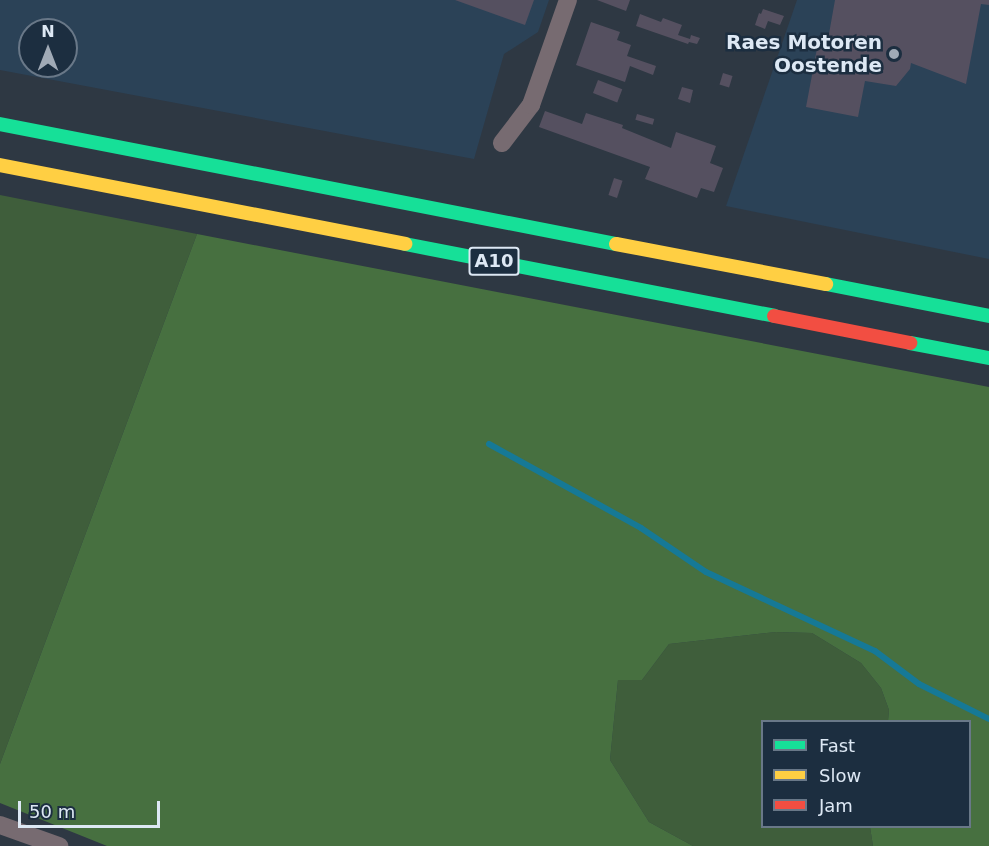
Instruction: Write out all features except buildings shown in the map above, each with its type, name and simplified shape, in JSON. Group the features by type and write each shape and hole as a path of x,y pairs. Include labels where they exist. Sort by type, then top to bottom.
{"highway":[{"name":"A10","path":"0,124 989,316"},
{"name":"A10","path":"0,165 989,358"}],"street":[{"path":"502,143 531,105 568,0"},
{"path":"0,825 59,846"}],"shaded area":[{"path":"0,0 549,0 538,32 504,54 474,159 43,78 78,78 78,18 18,18 18,73 0,70"},
{"path":"797,0 989,0 989,259 726,206"}],"green space":[{"path":"0,195 197,234 0,764"},
{"path":"197,234 989,387 989,846 873,846 870,828 971,828 971,720 888,720 889,710 881,688 861,663 812,633 776,632 669,644 642,680 618,680 610,760 649,822 693,846 107,846 0,803 0,764"},
{"path":"776,632 812,633 861,663 881,688 889,710 888,720 761,720 761,828 870,828 873,846 693,846 649,822 610,760 618,680 642,680 669,644"}],"waterway":[{"path":"489,444 641,528 706,572 875,651 919,684 989,719"}],"traffic: fast":[{"path":"0,124 616,244"},
{"path":"405,244 774,316"},
{"path":"826,284 989,316"},
{"path":"910,343 989,358"}],"traffic: slow":[{"path":"0,165 405,244"},
{"path":"616,244 826,284"}],"traffic: jam":[{"path":"774,316 910,343"}],"place":[{"name":"Raes Motoren Oostende","path":"894,54"}]}
